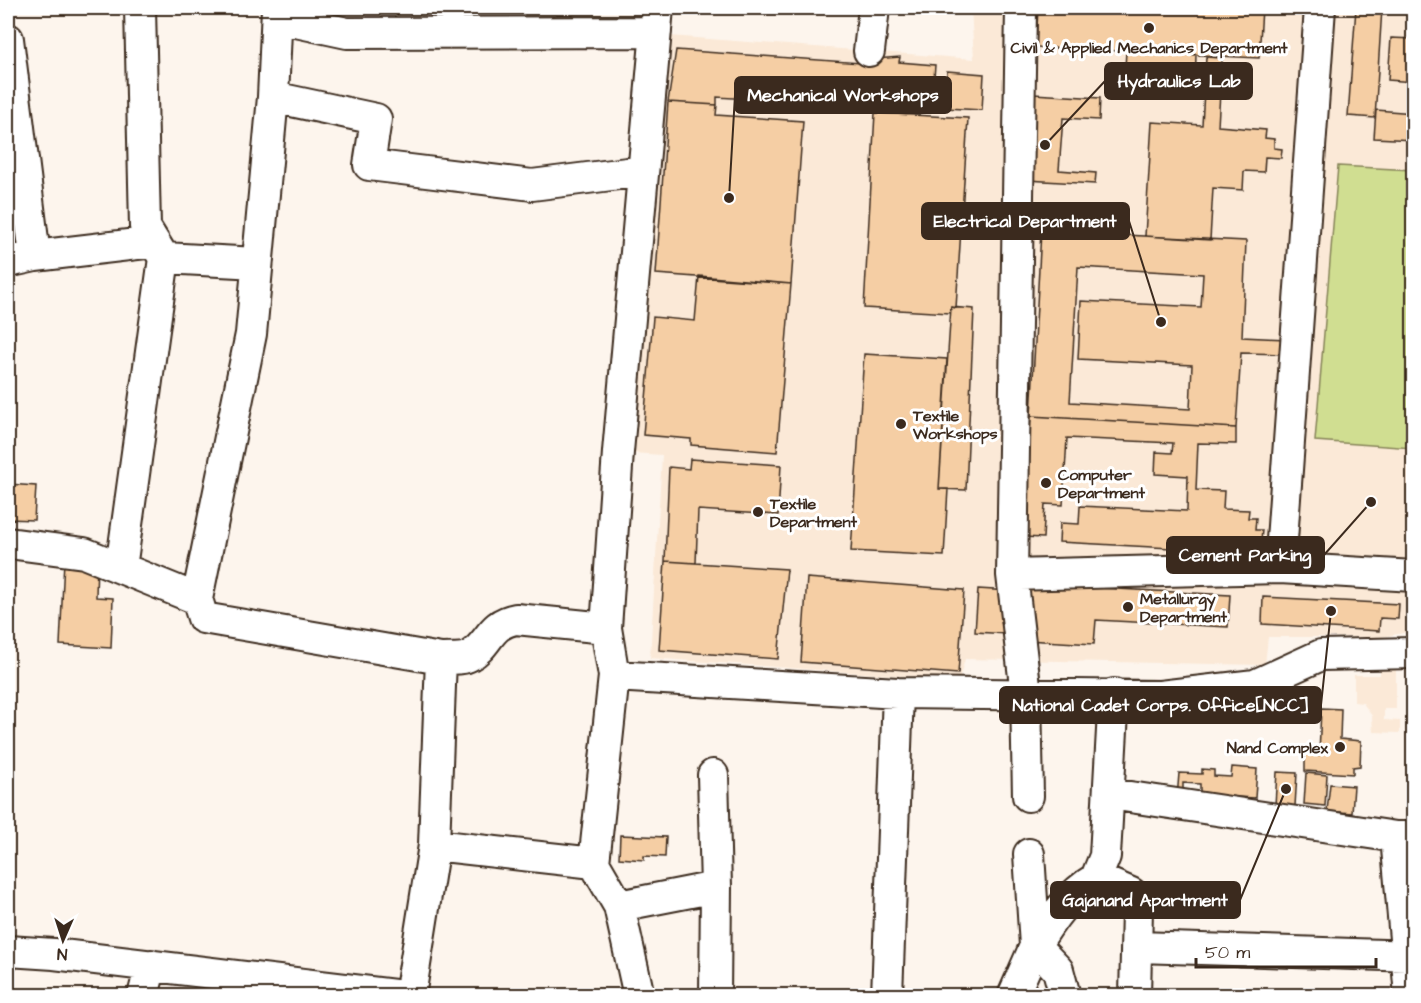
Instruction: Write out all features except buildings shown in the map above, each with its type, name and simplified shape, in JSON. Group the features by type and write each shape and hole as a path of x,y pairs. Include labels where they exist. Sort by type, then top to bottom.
{"street":[{"path":"121,568 159,250 145,227 140,8"},
{"path":"869,51 874,8"},
{"path":"1020,8 1012,575 1026,694 1028,796"},
{"path":"1280,568 1320,8"},
{"path":"606,628 502,621 479,649 467,658 441,659 203,618 197,599 251,334 273,97 277,13 347,33 657,20 618,452 606,628 614,676 594,862 620,906 639,996"},
{"path":"8,39 21,259 159,250 257,263"},
{"path":"273,97 376,119 369,165 532,185 644,171"},
{"path":"8,543 84,553 197,599"},
{"path":"1012,575 1280,568 1370,563 1413,576"},
{"path":"614,676 898,693 1160,696 1255,685 1321,655 1413,653"},
{"path":"410,996 434,845 441,659"},
{"path":"887,996 898,693"},
{"path":"1013,996 1035,946 1053,917 1078,890 1096,878 1105,856 1114,694"},
{"path":"713,775 716,887 715,996"},
{"path":"1110,794 1405,837 1410,996"},
{"path":"434,845 594,862"},
{"path":"1029,854 1035,946 1058,970 1065,996"},
{"path":"1096,878 1120,886 1131,893 1137,909 1138,947 1133,992 1135,996"},
{"path":"620,906 716,887"},
{"path":"1138,947 1409,956"},
{"path":"8,951 54,954 403,996"},
{"path":"143,996 151,966"}],"shaded area":[{"path":"971,8 1413,8 1413,631 1382,637 1268,637 1265,665 965,659 959,680 650,658 662,455 632,453 670,36 974,59"},
{"path":"1380,668 1396,668 1396,709 1384,709 1384,720 1400,721 1400,733 1373,732 1372,716 1363,703 1354,702 1354,675 1380,675"}],"green space":[{"path":"1338,166 1413,170 1413,448 1315,441"}],"place":[{"name":"Civil & Applied Mechanics Department","path":"1149,28"},
{"name":"Hydraulics Lab","path":"1045,145"},
{"name":"Mechanical Workshops","path":"729,198"},
{"name":"Electrical Department","path":"1161,322"},
{"name":"Textile Workshops","path":"901,424"},
{"name":"Computer Department","path":"1046,483"},
{"name":"Cement Parking","path":"1371,502"},
{"name":"Textile Department","path":"758,512"},
{"name":"Metallurgy Department","path":"1128,607"},
{"name":"National Cadet Corps. Office[NCC]","path":"1331,611"},
{"name":"Nand Complex","path":"1340,747"},
{"name":"Gajanand Apartment","path":"1286,789"}]}
